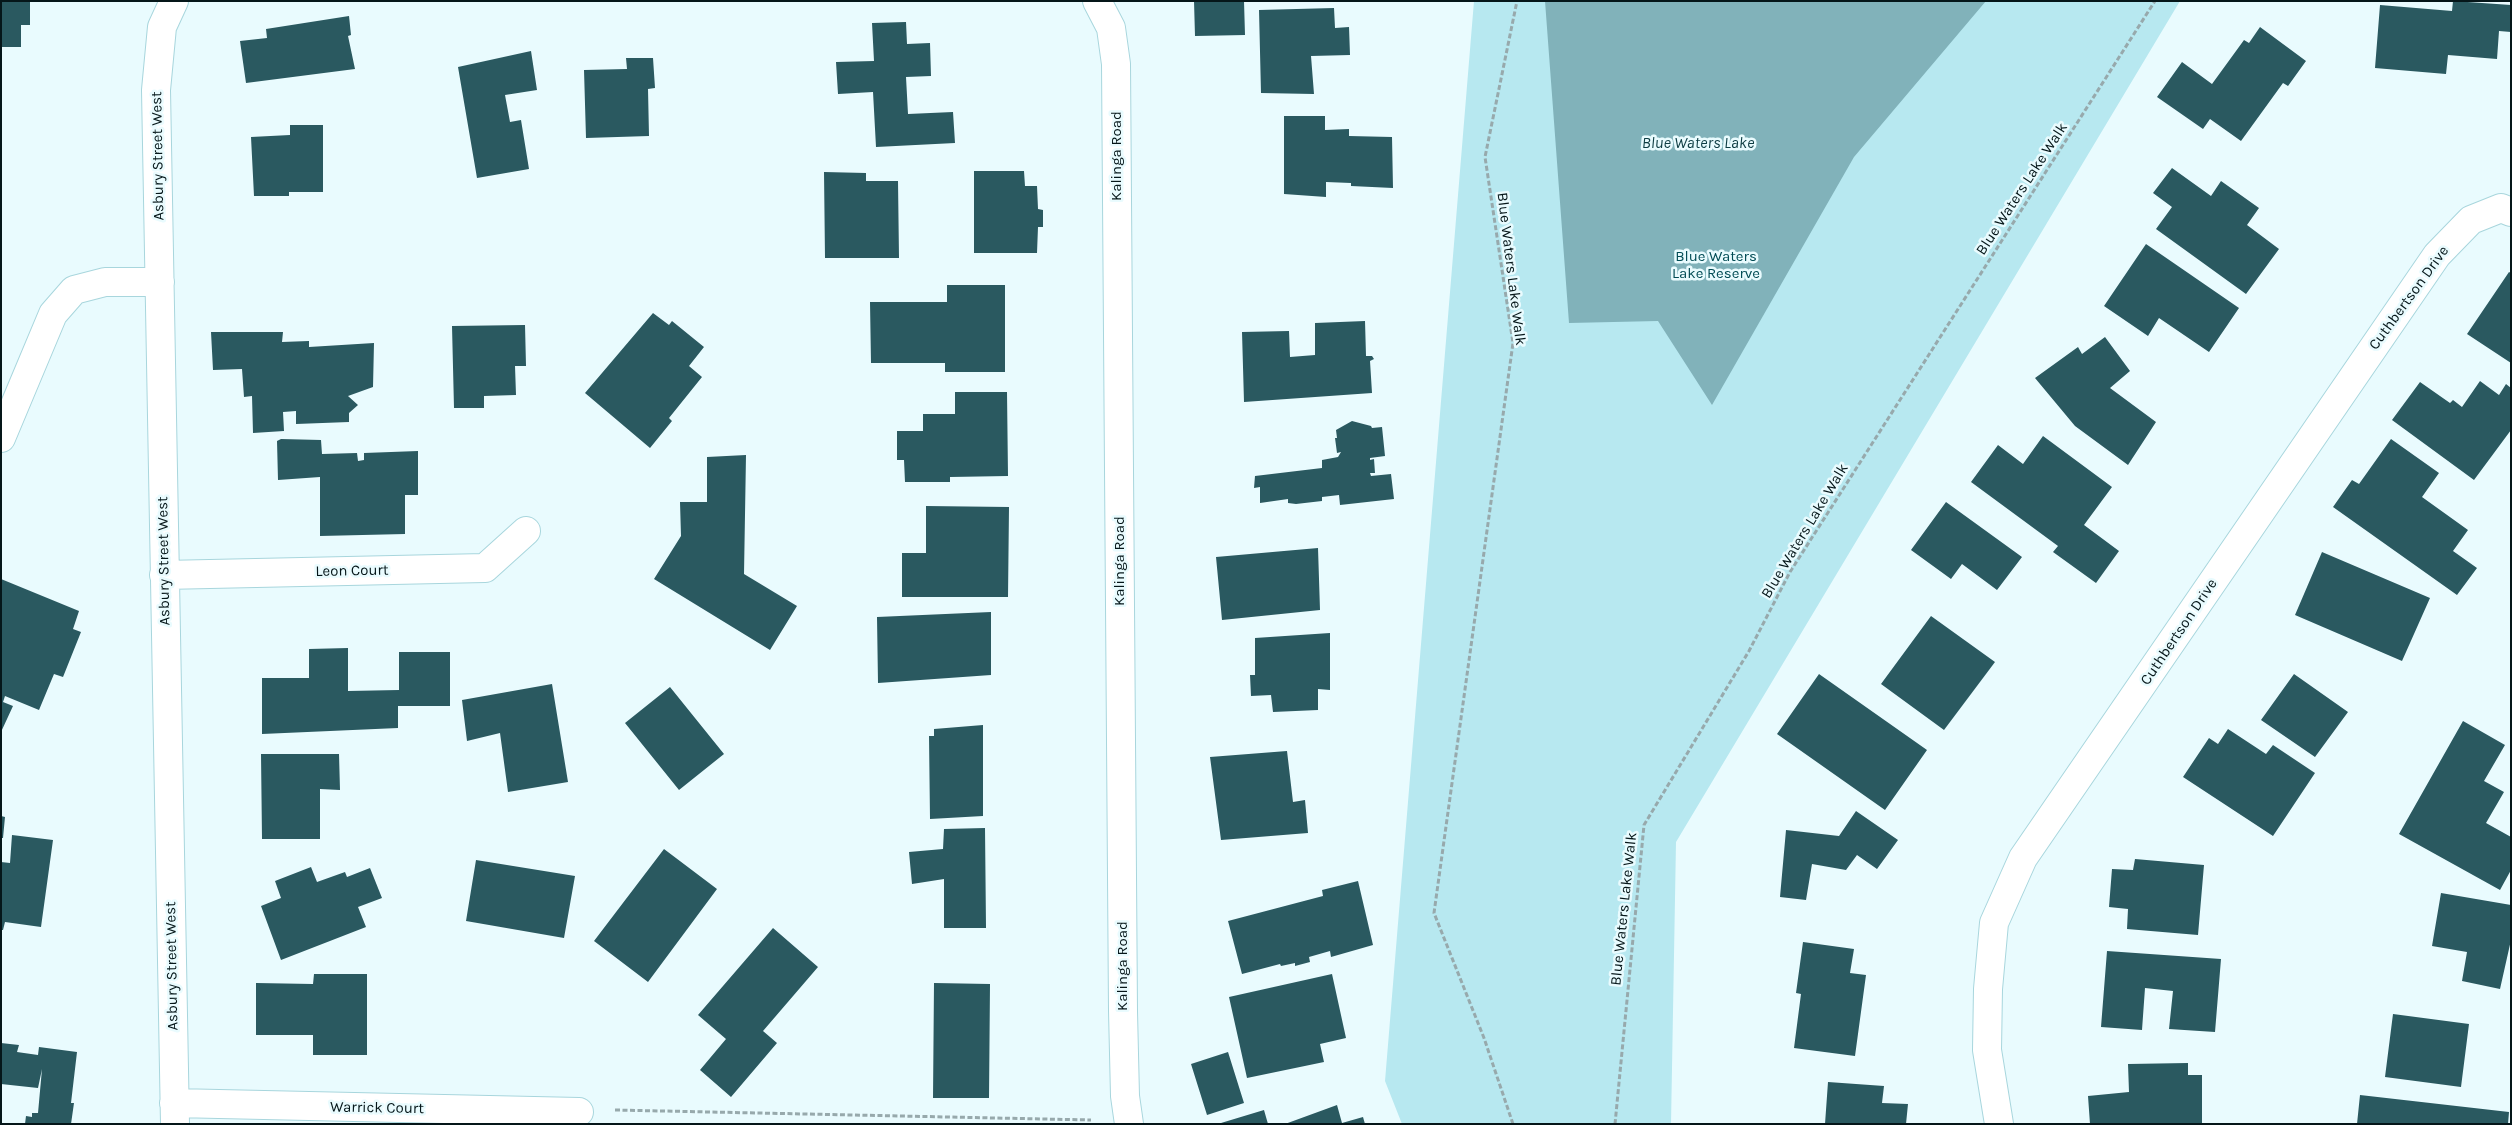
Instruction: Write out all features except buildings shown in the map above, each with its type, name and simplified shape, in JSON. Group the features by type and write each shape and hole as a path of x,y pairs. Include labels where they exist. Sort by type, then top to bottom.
{"street":[{"name":"Asbury Street West","path":"174,1 162,27 156,90 175,1113"},
{"name":"Kalinga Road","path":"1097,1 1111,28 1116,64 1123,1001 1125,1096 1129,1123"},
{"name":"Cuthbertson Drive","path":"1999,1124 1987,1050 1988,989 1994,923 2024,858 2437,255 2471,220 2500,208 2511,212"},
{"path":"1,438 53,314 74,290 105,282 160,282"},
{"name":"Leon Court","path":"164,574 485,568 526,531"},
{"name":"Warrick Court","path":"175,1113 579,1112"}],"path":[{"name":"Blue Waters Lake Walk","path":"1513,1124 1484,1038 1434,913 1513,343 1485,157 1517,1"},
{"name":"Blue Waters Lake Walk","path":"1615,1124 1644,825 1749,651 1790,572 2155,1"},
{"path":"579,1112 614,1110 1129,1123"}],"green space":[{"name":"Blue Waters Lake Reserve","path":"1474,1 2180,1 1676,842 1671,1124 1402,1124 1385,1081"}],"water":[{"name":"Blue Waters Lake","path":"1545,1 1986,1 1854,157 1712,405 1658,321 1569,323"}]}
